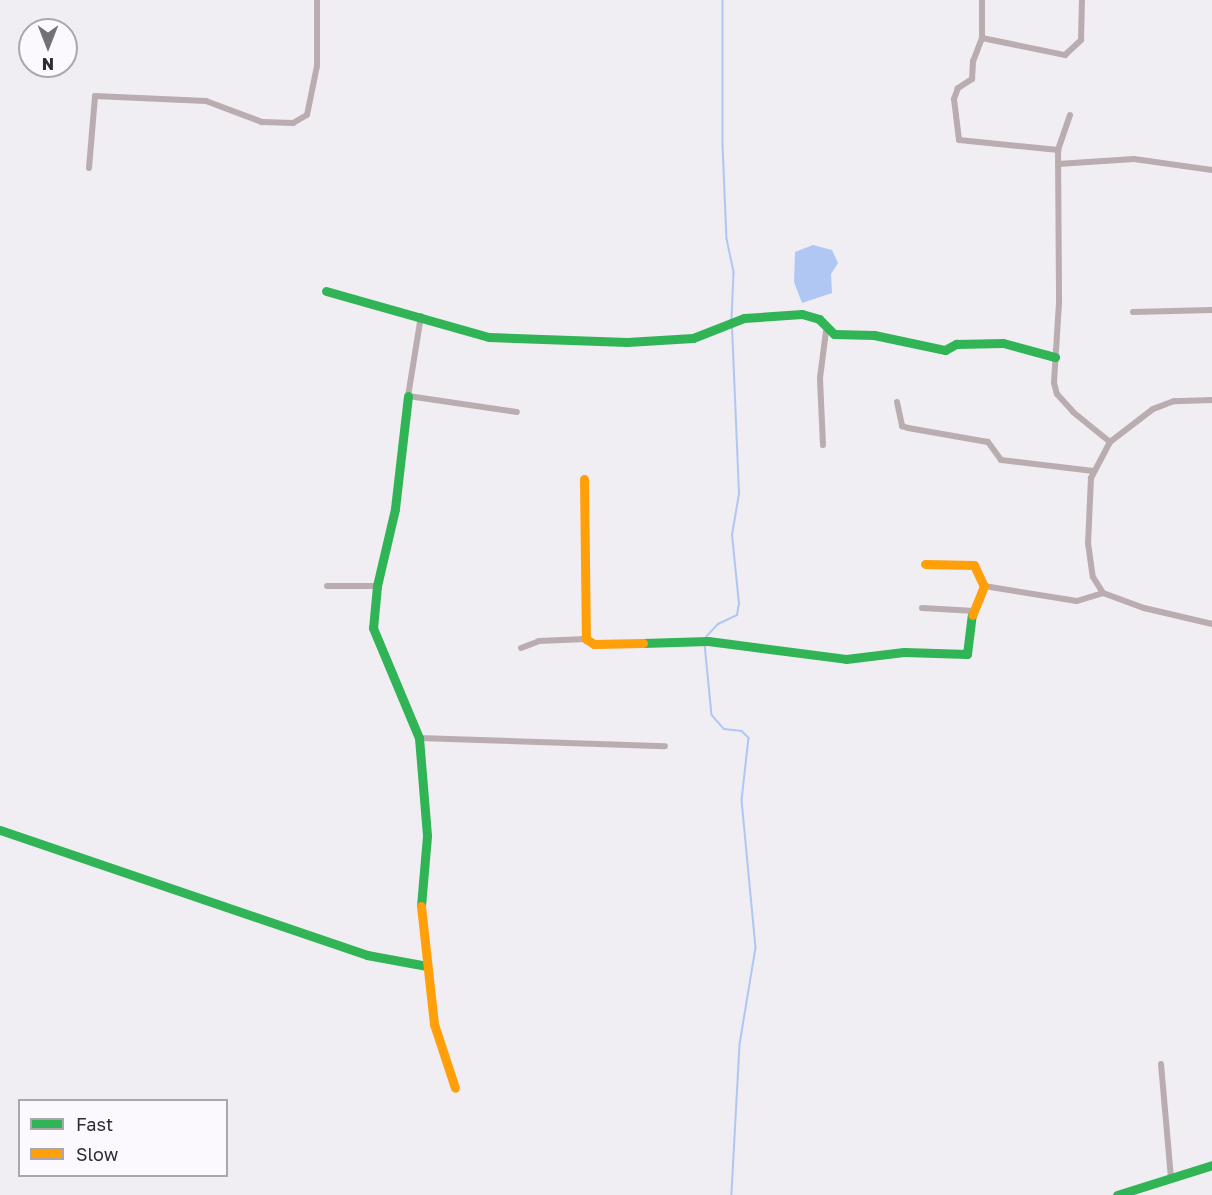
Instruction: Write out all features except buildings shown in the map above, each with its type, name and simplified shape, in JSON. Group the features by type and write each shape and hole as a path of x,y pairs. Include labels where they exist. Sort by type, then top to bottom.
{"street":[{"path":"89,168 95,96 206,101 262,122 293,123 307,115 317,66 317,0"},
{"path":"981,0 982,38 973,61 972,80 958,88 954,99 959,140 1058,150"},
{"path":"982,38 1065,55 1081,40 1082,0"},
{"path":"1070,115 1058,150 1059,303 1055,357 1057,394 1110,442"},
{"path":"1058,164 1134,159 1212,170"},
{"path":"326,291 421,316 451,329 524,339 693,338 744,318 802,314 819,319 826,332 820,378 823,445"},
{"path":"1133,312 1212,310"},
{"path":"421,316 408,396 395,509 377,586 373,628 419,738 427,836 420,902 434,1024 455,1088"},
{"path":"826,332 874,335 945,351 956,344 1003,342 1055,357"},
{"path":"408,396 517,412"},
{"path":"1103,593 1088,561 1093,471 1110,442 1154,409 1174,401 1212,400"},
{"path":"897,402 898,417 908,428 988,442 1001,460 1093,471"},
{"path":"584,479 586,639"},
{"path":"521,648 539,641 586,639 594,645 708,641 846,659 904,652 963,655 970,648 975,611 984,586 974,565 926,564"},
{"path":"327,586 377,586"},
{"path":"984,586 1077,601 1103,593 1144,608 1212,624"},
{"path":"922,608 975,611"},
{"path":"419,738 665,746"},
{"path":"0,830 367,955 415,967 428,966"},
{"path":"1161,1064 1171,1179"},
{"path":"1117,1195 1212,1166"},
{"path":"1128,1195 1212,1166"}],"water":[{"path":"813,245 832,250 838,263 831,274 832,293 802,303 794,282 795,252"}],"waterway":[{"path":"723,0 723,145 727,239 734,272 732,319"},
{"path":"706,637 718,624 737,615 739,604 732,535 739,494 732,327"},
{"path":"705,644 712,715 724,729 742,731 749,738 742,800 756,948 740,1045 732,1195"}],"traffic: fast":[{"path":"326,291 489,337 627,342 693,338 744,318 802,314 819,319 834,334 874,335 945,350 956,344 1003,343 1055,357"},
{"path":"408,396 395,509 377,586 373,628 419,738 427,836 421,906"},
{"path":"643,643 708,641 846,659 904,652 967,654 972,615"},
{"path":"0,830 367,955 427,966"},
{"path":"1117,1195 1212,1165"}],"traffic: slow":[{"path":"584,479 586,639 594,644 643,643"},
{"path":"925,564 974,565 984,586 972,615"},
{"path":"421,906 434,1024 455,1088"}]}
